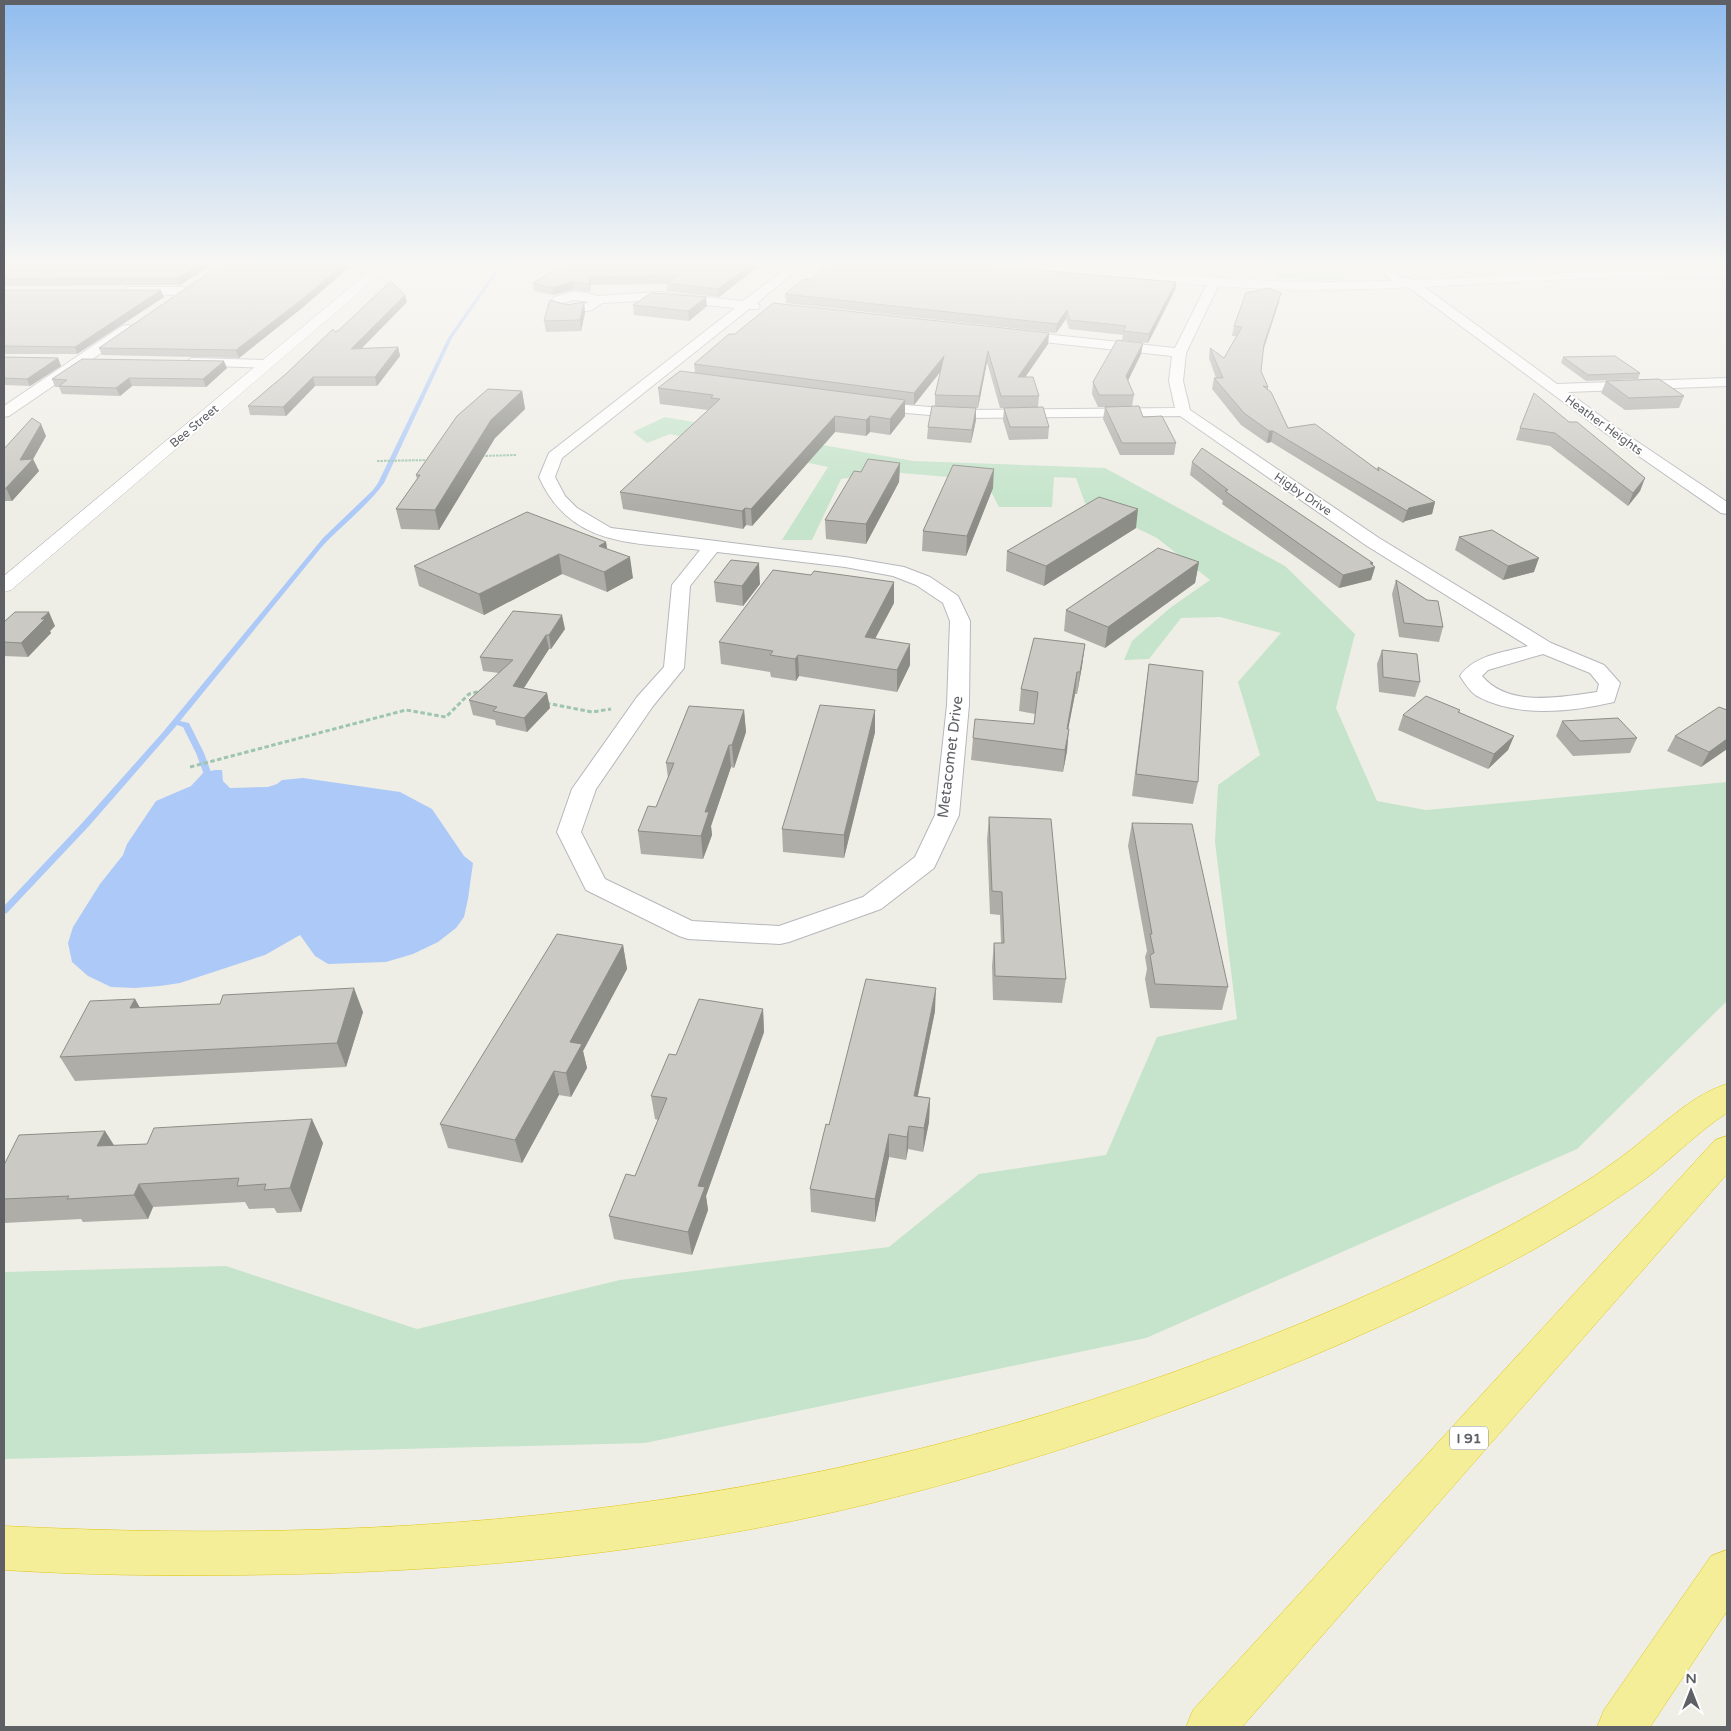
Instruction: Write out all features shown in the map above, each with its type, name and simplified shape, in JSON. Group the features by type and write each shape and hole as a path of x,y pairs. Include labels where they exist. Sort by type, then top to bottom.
{"highway":[{"path":"4,1548 110,1552 260,1552 424,1547 513,1540 586,1532 740,1509 821,1493 957,1459 1050,1433 1189,1385 1263,1358 1395,1301 1506,1246 1564,1213 1637,1165 1692,1118 1727,1097"},
{"name":"I 91","path":"1210,1727 1727,1150"},
{"path":"1620,1727 1727,1572"}],"street":[{"path":"4,414 101,346"},
{"name":"Bee Street","path":"4,586 289,346"},
{"name":"Metacomet Drive","path":"701,346 666,378 555,456 546,477 556,498 578,518 607,533 845,562 897,572 923,581 951,600 960,621 958,706 946,815 925,862 872,903 780,935 688,930 595,884 569,832 584,789 642,706 674,668 681,584 712,547"},
{"path":"1112,346 1179,353"},
{"path":"857,404 905,410 964,414 1183,412 1176,381 1179,353 1183,346"},
{"name":"Heather Heights","path":"1497,346 1643,454 1727,510"},
{"path":"63,359 102,360"},
{"path":"180,362 267,364"},
{"path":"1554,388 1727,382"},
{"name":"Higby Drive","path":"1183,412 1373,542 1544,647 1597,669 1610,683 1606,697 1554,704 1511,702 1483,691 1470,676 1481,666 1544,647"}],"path":[{"path":"478,457 516,455"},
{"path":"377,461 440,460"},
{"path":"190,767 406,710 446,717 470,694 490,690"},
{"path":"544,702 592,712 642,706"}],"green space":[{"path":"665,417 913,461 1105,468 1285,566 1355,634 1336,708 1377,801 1426,810 1727,782 1727,1001 1577,1149 1146,1338 645,1443 4,1459 4,1272 226,1266 417,1329 620,1280 889,1247 979,1174 1106,1155 1157,1037 1237,1019 1215,842 1218,785 1260,755 1238,682 1281,633 1220,617 1181,618 1149,659 1124,660 1132,641 1170,608 1210,580 1157,538 1085,503 1076,478 1054,477 1052,507 999,507 985,480 889,472 841,479 812,540 782,540 828,467 670,434 647,443 633,432"}],"water":[{"path":"222,770 223,781 230,788 268,787 282,780 303,778 400,792 432,809 464,856 473,863 464,917 456,928 438,942 413,954 386,962 328,964 315,956 300,935 265,955 180,983 135,988 111,987 88,976 72,962 68,943 73,927 100,884 123,855 127,844 156,801 191,786 203,773"}],"building":[{"path":"4,346 77,346 75,347"},
{"path":"102,346 242,346 236,350 99,348"},
{"path":"315,346 354,346 351,349 398,347 375,377 313,377 283,407 248,406"},
{"path":"715,346 1040,346 1018,377 1033,377 1039,396 1001,396 988,351 979,396 935,395 944,356 914,393 694,364"},
{"path":"1114,346 1142,346 1126,376 1134,395 1099,395 1093,382"},
{"path":"1231,346 1264,346 1261,371 1268,387 1263,386 1271,392 1288,428 1315,424 1379,471 1378,467 1435,502 1409,508 1407,511 1273,431 1269,431 1244,413 1214,378 1223,378 1210,348 1224,358"},
{"path":"1615,356 1640,373 1588,375 1563,357"},
{"path":"4,357 58,358 27,379 4,378"},
{"path":"82,359 224,361 203,379 129,378 116,388 59,386 67,380 52,379"},
{"path":"680,371 905,400 890,419 870,416 866,420 835,416 751,509 745,508 742,511 620,492 720,399 711,398 713,395 658,388"},
{"path":"1659,379 1684,396 1629,398 1606,381"},
{"path":"488,389 522,391 491,420 435,510 396,509 420,475 416,475 457,416"},
{"path":"1534,393 1569,422 1577,422 1645,478 1633,493 1555,433 1520,428"},
{"path":"932,406 976,408 972,430 928,427"},
{"path":"1139,406 1143,417 1162,416 1176,443 1122,443 1105,407"},
{"path":"1043,407 1049,427 1010,427 1004,408"},
{"path":"32,418 41,424 20,460 33,459 4,489 4,449"},
{"path":"1202,448 1373,563 1370,563 1375,567 1343,575 1225,491 1228,490 1192,462"},
{"path":"868,459 900,463 866,524 825,520 854,471 861,472"},
{"path":"953,465 994,469 967,536 923,531"},
{"path":"1099,497 1138,509 1046,566 1007,551"},
{"path":"527,512 606,542 599,546 630,557 604,572 559,554 479,594 414,566"},
{"path":"1492,530 1539,558 1508,566 1459,537"},
{"path":"1158,548 1199,562 1108,627 1066,610"},
{"path":"731,560 759,563 742,586 714,582"},
{"path":"773,570 811,575 814,571 894,582 865,637 910,644 897,670 798,655 795,659 770,655 773,651 719,642"},
{"path":"1396,580 1427,600 1438,601 1443,627 1404,623"},
{"path":"513,611 562,615 549,635 546,635 513,686 547,693 524,718 493,711 497,707 469,700 513,660 480,657"},
{"path":"15,612 49,612 41,619 45,619 21,643 4,642 4,622"},
{"path":"1034,638 1085,644 1080,672 1077,672 1065,750 973,738 975,719 1034,724 1038,692 1021,689"},
{"path":"1382,650 1417,654 1420,682 1383,677"},
{"path":"1149,664 1203,671 1198,782 1136,774"},
{"path":"1426,696 1514,736 1494,754 1403,715"},
{"path":"820,705 875,710 844,835 782,829"},
{"path":"689,706 744,710 732,745 729,745 705,812 709,812 701,836 638,831 648,806 656,807 674,763 666,763"},
{"path":"1719,707 1727,710 1727,739 1709,752 1675,736"},
{"path":"1618,718 1637,738 1580,741 1562,721"},
{"path":"989,817 1051,819 1066,979 995,976 994,943 1004,943 1002,892 992,891"},
{"path":"1132,823 1192,824 1228,987 1155,984 1150,955 1154,953 1150,934 1152,934"},
{"path":"557,934 623,945 570,1042 582,1044 566,1073 554,1071 515,1140 440,1124"},
{"path":"866,979 936,988 914,1096 930,1098 924,1128 909,1126 907,1137 889,1134 875,1199 810,1189 826,1124 829,1125"},
{"path":"354,988 337,1043 60,1057 90,1001 135,999 130,1008 220,1004 223,995"},
{"path":"699,999 763,1009 698,1186 705,1187 688,1232 609,1216 626,1174 635,1176 667,1098 651,1096 669,1054 676,1055"},
{"path":"312,1119 290,1188 264,1190 266,1184 237,1186 239,1178 139,1184 134,1195 67,1199 69,1196 4,1199 4,1165 19,1135 105,1131 97,1146 147,1144 154,1128"}],"waterway":[{"path":"176,722 326,539 381,483 446,346"},
{"path":"4,911 86,824 176,722"},
{"path":"176,722 186,725 207,772"}]}
